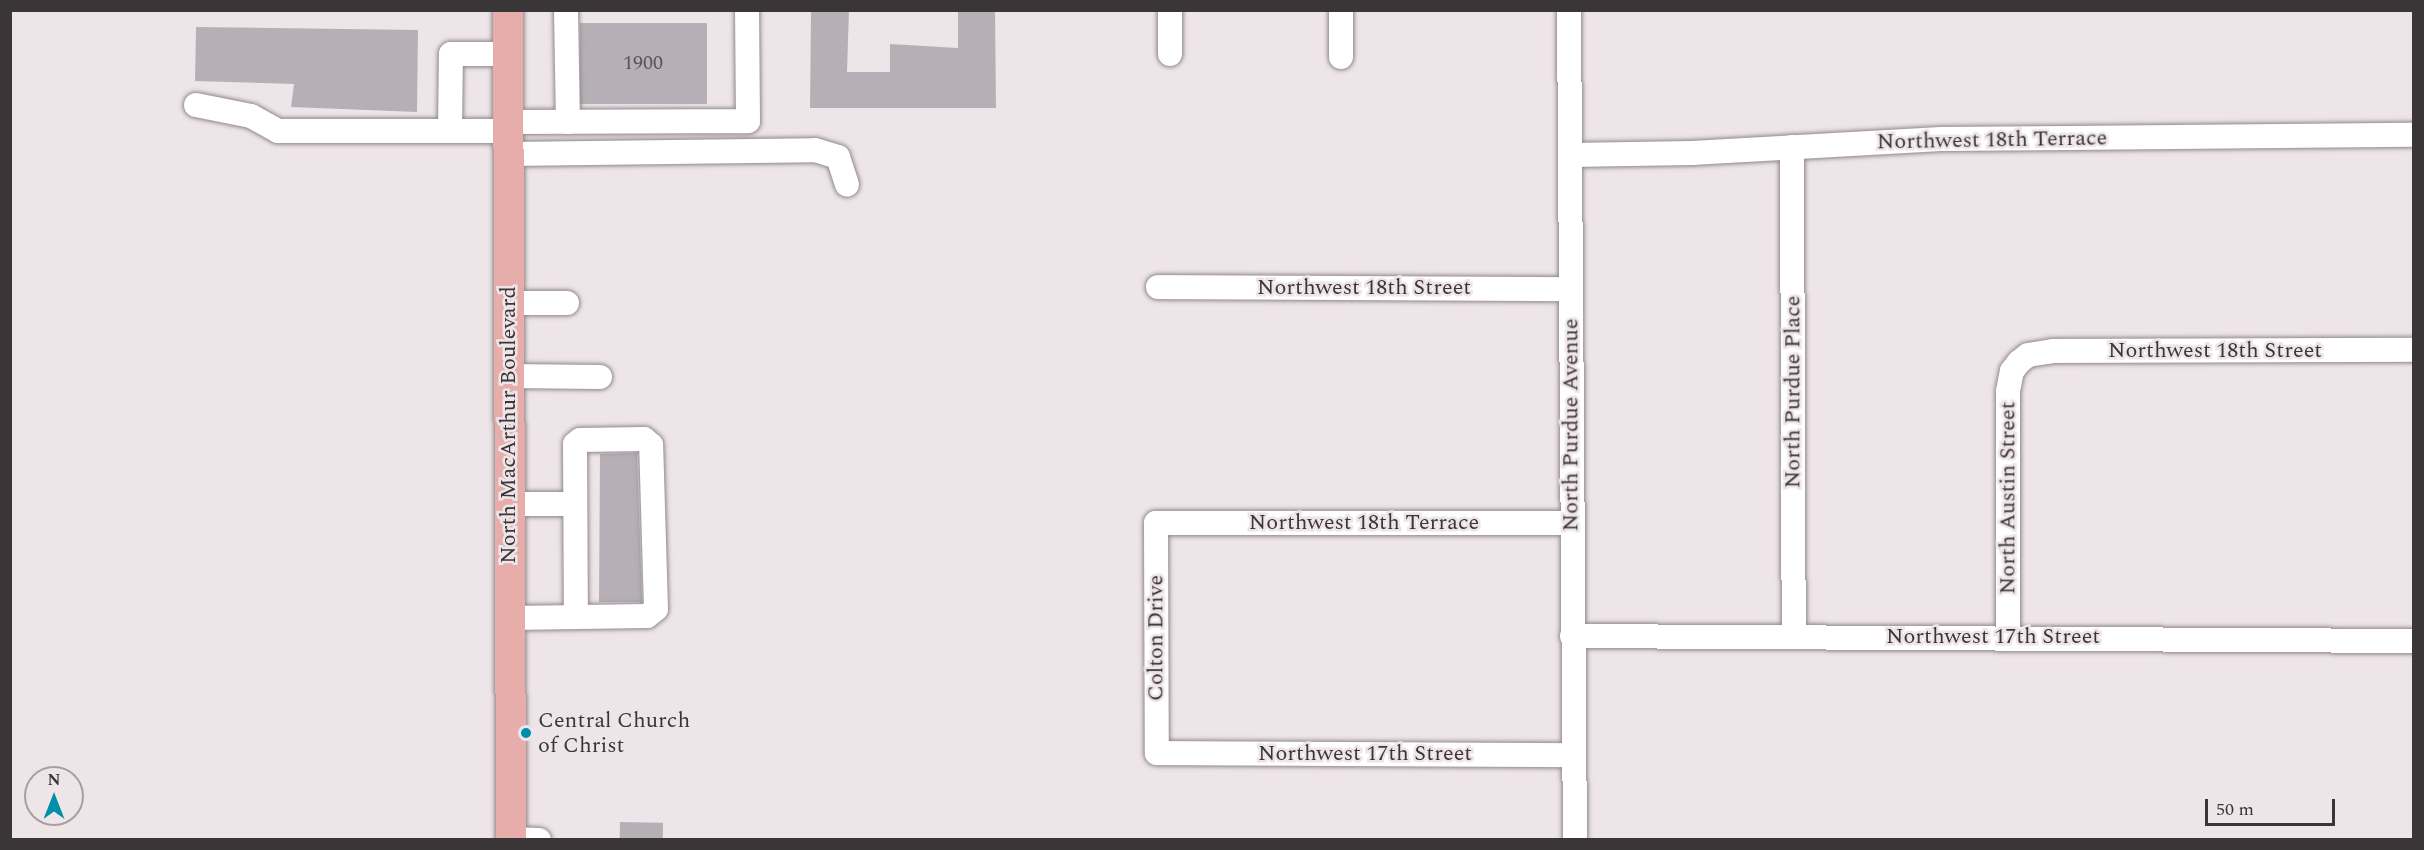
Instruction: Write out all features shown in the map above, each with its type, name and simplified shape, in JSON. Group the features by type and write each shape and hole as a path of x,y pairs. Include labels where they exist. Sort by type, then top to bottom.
{"main road":[{"name":"North MacArthur Boulevard","path":"508,10 510,618 520,839"}],"street":[{"path":"566,10 568,122"},
{"path":"508,136 568,122 748,121 747,10"},
{"path":"1170,10 1170,54"},
{"path":"1341,10 1341,57"},
{"name":"North Purdue Avenue","path":"1569,10 1575,840"},
{"path":"450,131 451,54 508,54"},
{"path":"196,105 251,116 278,131 450,131 508,136 815,150 838,157 847,185"},
{"name":"Northwest 18th Terrace","path":"1570,155 1941,139 2414,135"},
{"name":"North Purdue Place","path":"1792,147 1794,637"},
{"name":"Northwest 18th Street","path":"1158,287 1571,289"},
{"path":"509,303 567,303"},
{"name":"Northwest 18th Street","path":"2019,362 2028,356 2053,351 2414,350"},
{"name":"North Austin Street","path":"2008,636 2008,391 2019,362"},
{"path":"509,376 600,377"},
{"path":"510,618 647,616 656,609 651,445 644,439 580,440 575,444 576,617"},
{"path":"510,504 575,504"},
{"name":"Northwest 18th Terrace","path":"1156,523 1572,523"},
{"name":"Colton Drive","path":"1156,523 1157,753"},
{"name":"Northwest 17th Street","path":"1572,636 2114,636 2124,642 2414,641"},
{"name":"Northwest 17th Street","path":"1157,753 1574,755"}],"building":[{"path":"811,10 849,10 847,72 890,72 890,44 958,48 958,10 995,10 996,108 810,108"},
{"path":"580,23 707,23 707,104 580,104"},
{"path":"196,27 418,30 417,112 291,107 294,84 195,81"},
{"path":"637,453 642,602 599,602 600,454"},
{"path":"620,822 663,823 663,840 620,840"}],"place":[{"name":"Central Church of Christ","path":"526,733"}]}
